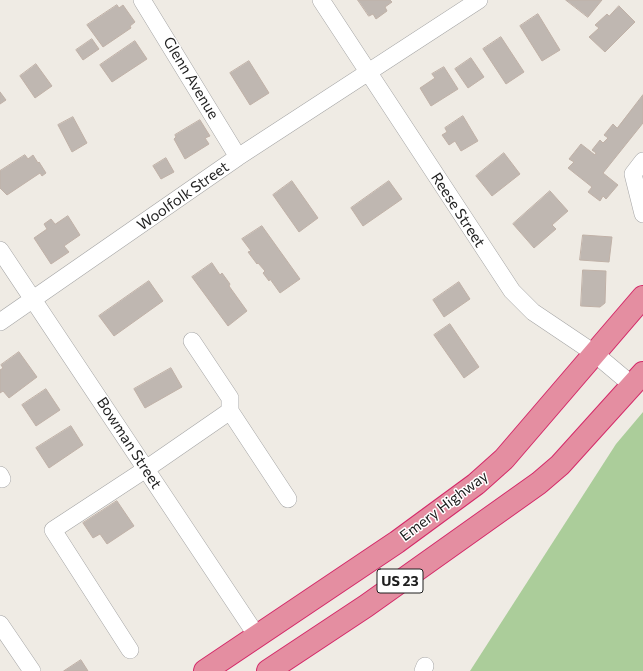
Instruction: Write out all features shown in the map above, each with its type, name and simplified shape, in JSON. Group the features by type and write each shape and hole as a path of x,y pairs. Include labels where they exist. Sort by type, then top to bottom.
{"highway":[{"name":"Emery Highway","path":"205,671 397,542 476,484 504,459 643,297"},
{"name":"US 23","path":"268,671 366,606 539,483 560,465 637,379"}],"street":[{"name":"Glenn Avenue","path":"142,0 238,157"},
{"name":"Reese Street","path":"321,0 512,291 533,312 594,353 637,379"},
{"name":"Woolfolk Street","path":"0,322 238,157 479,0"},
{"path":"643,161 633,174 643,214"},
{"name":"Bowman Street","path":"0,250 257,636"},
{"path":"192,341 230,398 230,411 288,498"},
{"path":"130,650 53,530 146,469 230,411"},
{"path":"0,624 32,671"}],"green space":[{"path":"643,412 643,671 470,671 616,444"}],"building":[{"path":"358,0 390,0 392,2 385,7 387,11 376,19 373,14 369,16"},
{"path":"566,0 602,0 588,17"},
{"path":"117,5 119,8 123,5 135,22 130,26 131,28 103,47 87,25"},
{"path":"619,6 635,22 605,52 589,37 599,28 595,25 607,14 609,16"},
{"path":"538,14 560,50 542,61 520,26"},
{"path":"501,37 524,72 506,84 483,49"},
{"path":"92,39 99,49 83,60 76,50"},
{"path":"135,41 147,59 112,82 100,65"},
{"path":"471,58 484,77 468,88 455,69"},
{"path":"249,61 269,93 250,105 230,73"},
{"path":"36,64 52,86 35,98 20,76"},
{"path":"444,67 458,89 431,106 420,88 435,78 432,74"},
{"path":"0,92 6,100 0,104"},
{"path":"643,95 643,123 603,173 618,185 606,199 603,196 600,201 588,192 592,187 568,168 574,162 569,159 581,144 595,155 596,153 592,150 600,140 603,143 608,138 604,135 613,124 617,128"},
{"path":"463,116 478,141 461,151 455,141 449,145 442,135 447,132 445,128"},
{"path":"73,117 87,143 72,152 58,125"},
{"path":"200,120 210,136 205,138 209,144 185,159 174,139 176,137 175,135"},
{"path":"504,153 520,174 492,196 476,176"},
{"path":"25,155 28,159 33,155 46,173 42,176 40,173 7,195 0,188 0,171"},
{"path":"166,158 174,172 161,179 153,166"},
{"path":"292,181 318,218 299,232 273,195"},
{"path":"389,181 402,199 363,226 351,208"},
{"path":"550,191 568,211 552,225 556,229 534,248 513,224"},
{"path":"68,216 80,235 64,246 69,252 51,264 34,238 47,229 44,224 51,219 55,224"},
{"path":"262,226 300,279 280,293 270,279 269,281 263,273 265,271 258,263 257,264 248,252 251,251 242,239"},
{"path":"583,235 612,237 609,262 580,260"},
{"path":"212,263 220,275 222,273 230,284 229,286 247,311 228,326 192,277"},
{"path":"583,270 606,271 605,303 600,307 581,306"},
{"path":"149,281 163,301 114,336 99,316"},
{"path":"459,282 470,299 444,317 433,300"},
{"path":"450,324 479,367 464,378 434,335"},
{"path":"19,352 37,377 9,398 3,391 0,393 0,370 3,368 1,365"},
{"path":"171,368 182,387 145,408 134,389"},
{"path":"46,389 60,410 36,426 22,405"},
{"path":"71,426 83,445 49,468 36,448"},
{"path":"117,501 134,526 107,544 100,534 93,538 83,523"},
{"path":"81,660 88,671 64,671"}]}
